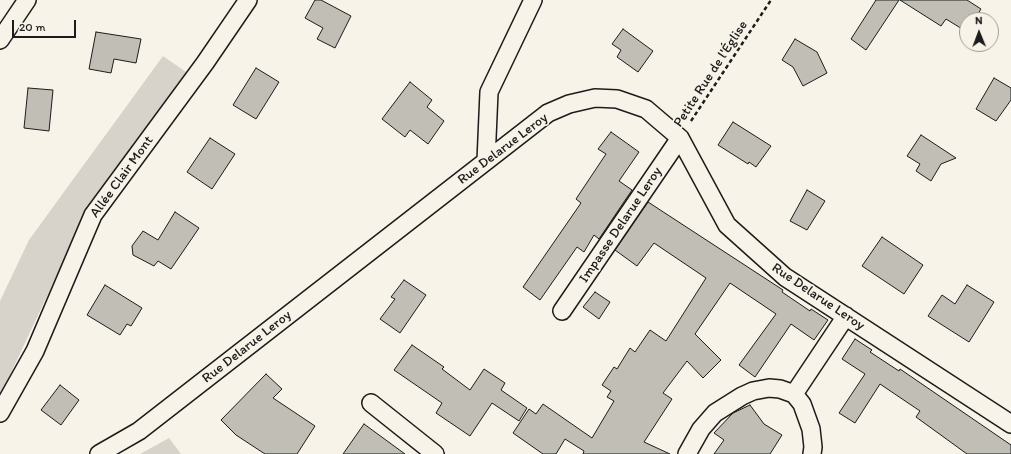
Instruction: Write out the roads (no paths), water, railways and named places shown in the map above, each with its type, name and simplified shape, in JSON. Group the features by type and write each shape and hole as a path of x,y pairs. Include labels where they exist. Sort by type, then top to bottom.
{"street":[{"path":"0,40 27,0"},
{"name":"Allée Clair Mont","path":"0,413 35,351 93,215 205,63 248,0"},
{"path":"486,161 489,92 533,0"},
{"name":"Rue Delarue Leroy","path":"99,454 139,431 548,113 569,104 595,98 617,99 646,109 680,138 727,225 785,277 1011,424"},
{"name":"Impasse Delarue Leroy","path":"562,311 680,138"},
{"path":"794,394 846,316"},
{"path":"688,454 702,429 715,413 728,403 753,391 769,388 780,389 794,394 802,404 807,415 813,446 812,454"},
{"path":"371,403 435,454"}]}
